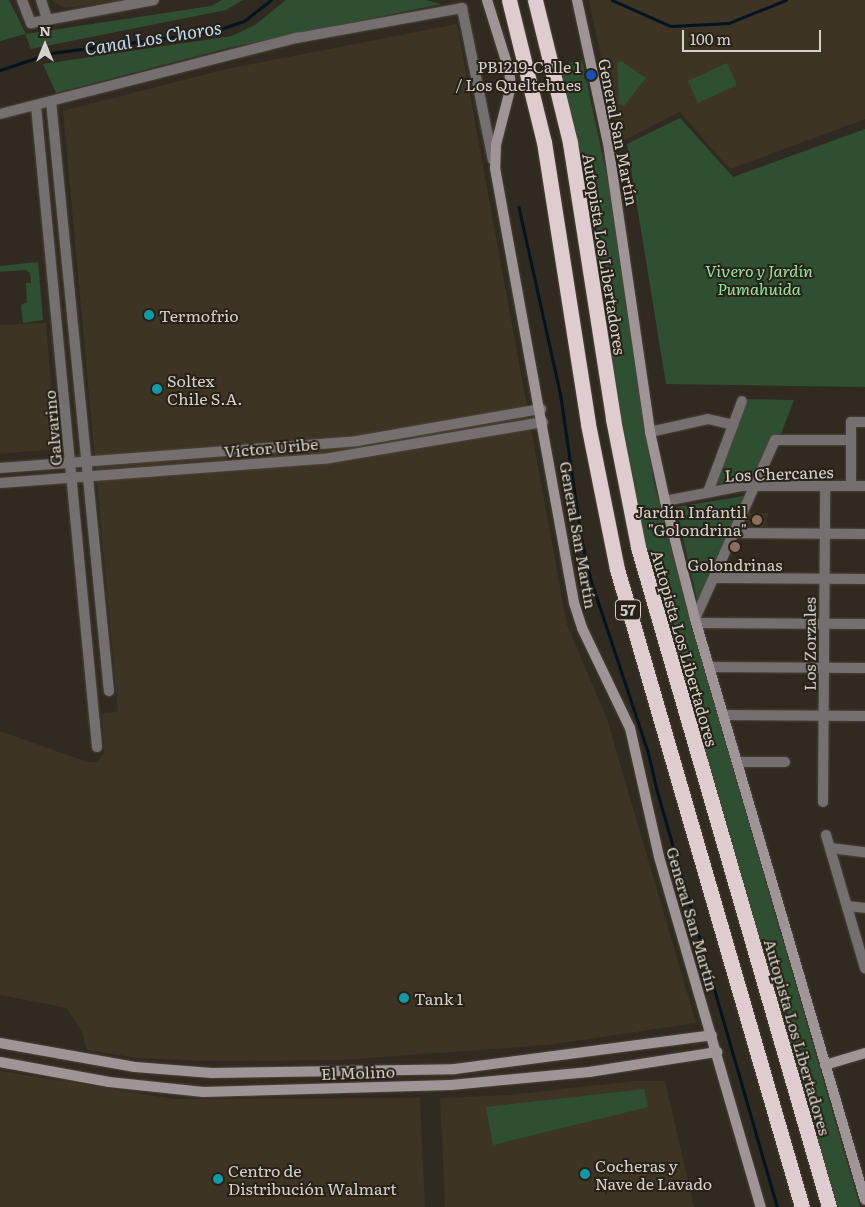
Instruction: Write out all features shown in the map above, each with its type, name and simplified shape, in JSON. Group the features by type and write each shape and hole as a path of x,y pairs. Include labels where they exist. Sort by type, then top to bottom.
{"highway":[{"name":"57","path":"509,0 544,142 588,424 617,569 802,1207"},
{"name":"Autopista Los Libertadores","path":"536,0 570,143 614,427 638,547 829,1207"}],"street":[{"path":"22,0 31,23 154,0"},
{"path":"42,0 48,19"},
{"name":"General San Martín","path":"487,0 509,70 511,86 496,145 495,168 578,617 630,728 659,857 761,1207"},
{"name":"General San Martín","path":"578,3 612,162 650,432 665,501 696,621 865,1200"},
{"path":"0,114 297,38 462,8 495,168"},
{"name":"Galvarino","path":"51,101 86,476 109,691"},
{"name":"Galvarino","path":"36,106 97,747"},
{"path":"46,204 61,202"},
{"path":"708,492 742,401"},
{"name":"Víctor Uribe","path":"0,468 378,439 541,410"},
{"path":"650,432 711,419 733,425"},
{"name":"Víctor Uribe","path":"0,483 330,458 543,422"},
{"path":"851,486 851,422 865,422"},
{"path":"851,440 775,440 696,621 865,624"},
{"path":"330,444 330,458"},
{"name":"Los Chercanes","path":"665,501 708,492 756,486 865,486"},
{"name":"Los Zorzales","path":"823,802 825,486"},
{"path":"735,533 865,534"},
{"path":"715,578 865,579"},
{"path":"86,645 104,643"},
{"path":"710,668 865,668"},
{"path":"724,715 865,716"},
{"path":"738,762 785,762"},
{"path":"826,835 865,966"},
{"path":"830,848 865,852"},
{"path":"847,906 865,908"},
{"name":"El Molino","path":"0,1043 177,1072 455,1069 635,1047 712,1035"},
{"path":"630,1066 637,1056 635,1047"},
{"name":"El Molino","path":"0,1062 171,1090 450,1085 630,1066 717,1052"},
{"path":"825,1065 865,1053"},
{"path":"171,1090 180,1081 177,1072"}],"shaded area":[{"path":"51,0 123,0 65,8"},
{"path":"589,0 865,0 865,119 730,169 680,112 619,143"},
{"path":"457,24 567,625 607,719 696,1023 548,1045 340,1060 205,1061 137,1058 87,1050 82,1032 67,1008 0,995 0,731 87,762 97,762 104,754 102,713 118,712 63,111 222,70"},
{"path":"46,323 56,449 0,454 0,325"},
{"name":"Jardín Infantil \"Golondrina\"","path":"748,513 768,513 766,527 744,526"},
{"path":"0,1071 174,1099 420,1098 425,1207 0,1207"},
{"path":"635,1081 665,1081 694,1207 445,1207 440,1098 509,1095"}],"green space":[{"path":"0,0 9,0 26,34 211,6 222,0 243,0 226,10 31,49 25,34 0,41"},
{"path":"286,0 426,0 441,4 228,48 56,93 43,64 232,36 255,25"},
{"path":"582,60 613,204 654,483 692,627 860,1207 836,1207 657,597 622,447 592,236 560,65"},
{"path":"621,61 646,78 624,106 619,104 617,62"},
{"path":"727,63 737,85 698,103 688,81"},
{"name":"Vivero y Jardín Pumahuida","path":"680,118 733,177 865,129 865,387 666,384 627,144"},
{"path":"38,262 43,320 23,323 21,305 27,302 26,283 31,283 30,273 26,270 0,272 0,266"},
{"path":"746,399 794,400 781,434 771,440 754,479 716,484"},
{"path":"750,495 698,604 676,507"},
{"path":"644,1089 648,1107 493,1145 486,1107"}],"waterway":[{"name":"Canal Los Choros","path":"0,70 51,53 212,32 244,21 271,0"},
{"name":"Canal Los Choros","path":"612,0 671,26 729,23 786,0"},
{"path":"519,207 561,397 581,536 591,580 648,751 657,790 777,1207"}],"place":[{"name":"PB1219-Calle 1 / Los Queltehues","path":"591,75"},
{"name":"Termofrio","path":"149,315"},
{"name":"Soltex Chile S.A.","path":"157,389"},
{"name":"Jardín Infantil \"Golondrina\"","path":"757,520"},
{"name":"Golondrinas","path":"735,547"},
{"name":"Tank 1","path":"404,998"},
{"name":"Cocheras y Nave de Lavado","path":"585,1174"},
{"name":"Centro de Distribución Walmart","path":"218,1179"}]}
